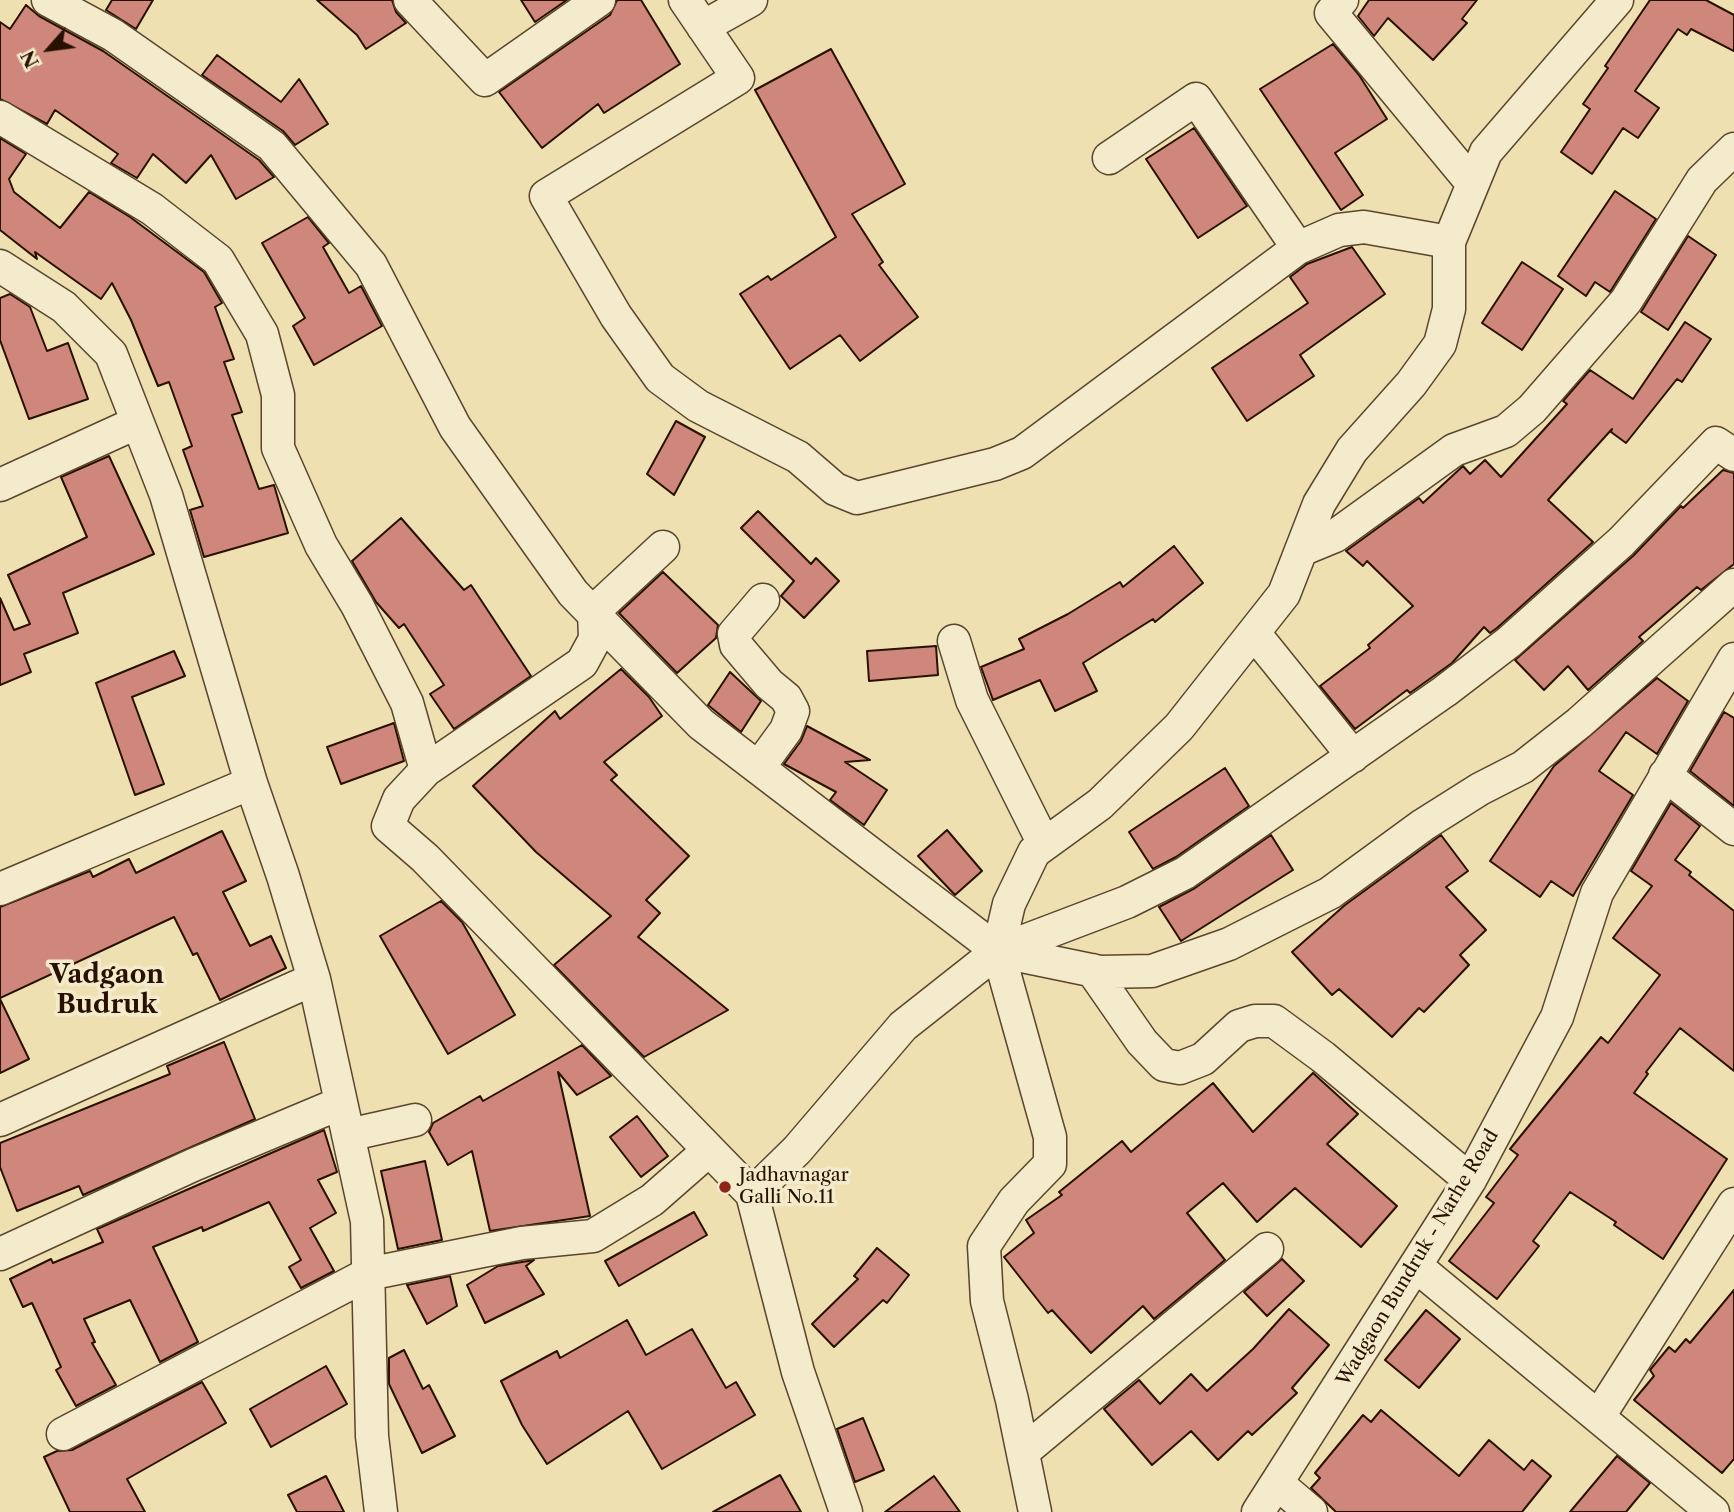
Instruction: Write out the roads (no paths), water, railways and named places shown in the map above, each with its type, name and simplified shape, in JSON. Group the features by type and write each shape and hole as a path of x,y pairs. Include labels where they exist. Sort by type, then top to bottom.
{"street":[{"path":"47,0 113,35 272,146 372,265 455,427 573,593 594,611 701,724 998,951 1092,970 1152,971 1230,944 1330,894 1423,825 1480,789 1523,767 1578,723 1734,585"},
{"path":"411,0 485,80 599,0"},
{"path":"685,0 738,78 546,196 616,316 660,378 698,407 798,457 835,489 857,498 995,464 1022,453 1298,248 1339,230 1364,227 1449,242"},
{"path":"703,27 751,0"},
{"path":"1342,0 1331,13 1472,183"},
{"path":"1035,1512 987,1301 984,1246 1014,1201 1050,1164 1050,1137 998,951 1010,904 1034,852 1100,804 1180,727 1284,594 1319,504 1352,450 1411,384 1440,344 1449,309 1449,242 1486,152 1617,0"},
{"path":"1109,158 1196,99 1298,248"},
{"path":"0,117 152,209 218,260 262,334 278,395 278,447 321,545 407,703 426,769"},
{"path":"1301,550 1335,536 1454,450 1506,431 1532,409 1626,301 1702,180 1734,149"},
{"path":"0,266 64,307 111,354 136,424 166,495 251,783 314,979 367,1221 372,1436 381,1512"},
{"path":"0,485 136,424"},
{"path":"752,1194 797,1150 903,1026 998,951 1127,902 1185,873 1353,757 1508,642 1621,542 1716,443 1734,455"},
{"path":"663,547 594,611 595,639 582,663 426,769 399,799 388,826 425,858 752,1194 798,1372 846,1512"},
{"path":"759,767 786,730 793,711 786,698 769,684 736,645 734,634 763,600"},
{"path":"1254,633 1353,757"},
{"path":"954,641 972,700 1044,844"},
{"name":"Wadgaon Bundruk - Narhe Road","path":"1258,1512 1470,1180 1557,1017 1597,893 1733,662"},
{"path":"1665,775 1734,829"},
{"path":"0,889 251,783"},
{"path":"1092,970 1142,1042 1164,1065 1180,1068 1203,1059 1239,1026 1255,1021 1273,1021 1323,1057 1470,1180"},
{"path":"0,1120 314,979"},
{"path":"0,1254 193,1165 341,1103"},
{"path":"348,1135 415,1120"},
{"path":"63,1434 368,1274 523,1243 593,1236 652,1200 709,1150"},
{"path":"1599,1416 1731,1216"},
{"path":"1023,1452 1266,1249"},
{"path":"1416,1266 1713,1512"},
{"path":"1278,1484 1311,1512"}],"place":[{"name":"Jadhavnagar Galli No.11","path":"725,1187"}],"district":[{"name":"Vadgaon Budruk","path":"107,990"}]}
